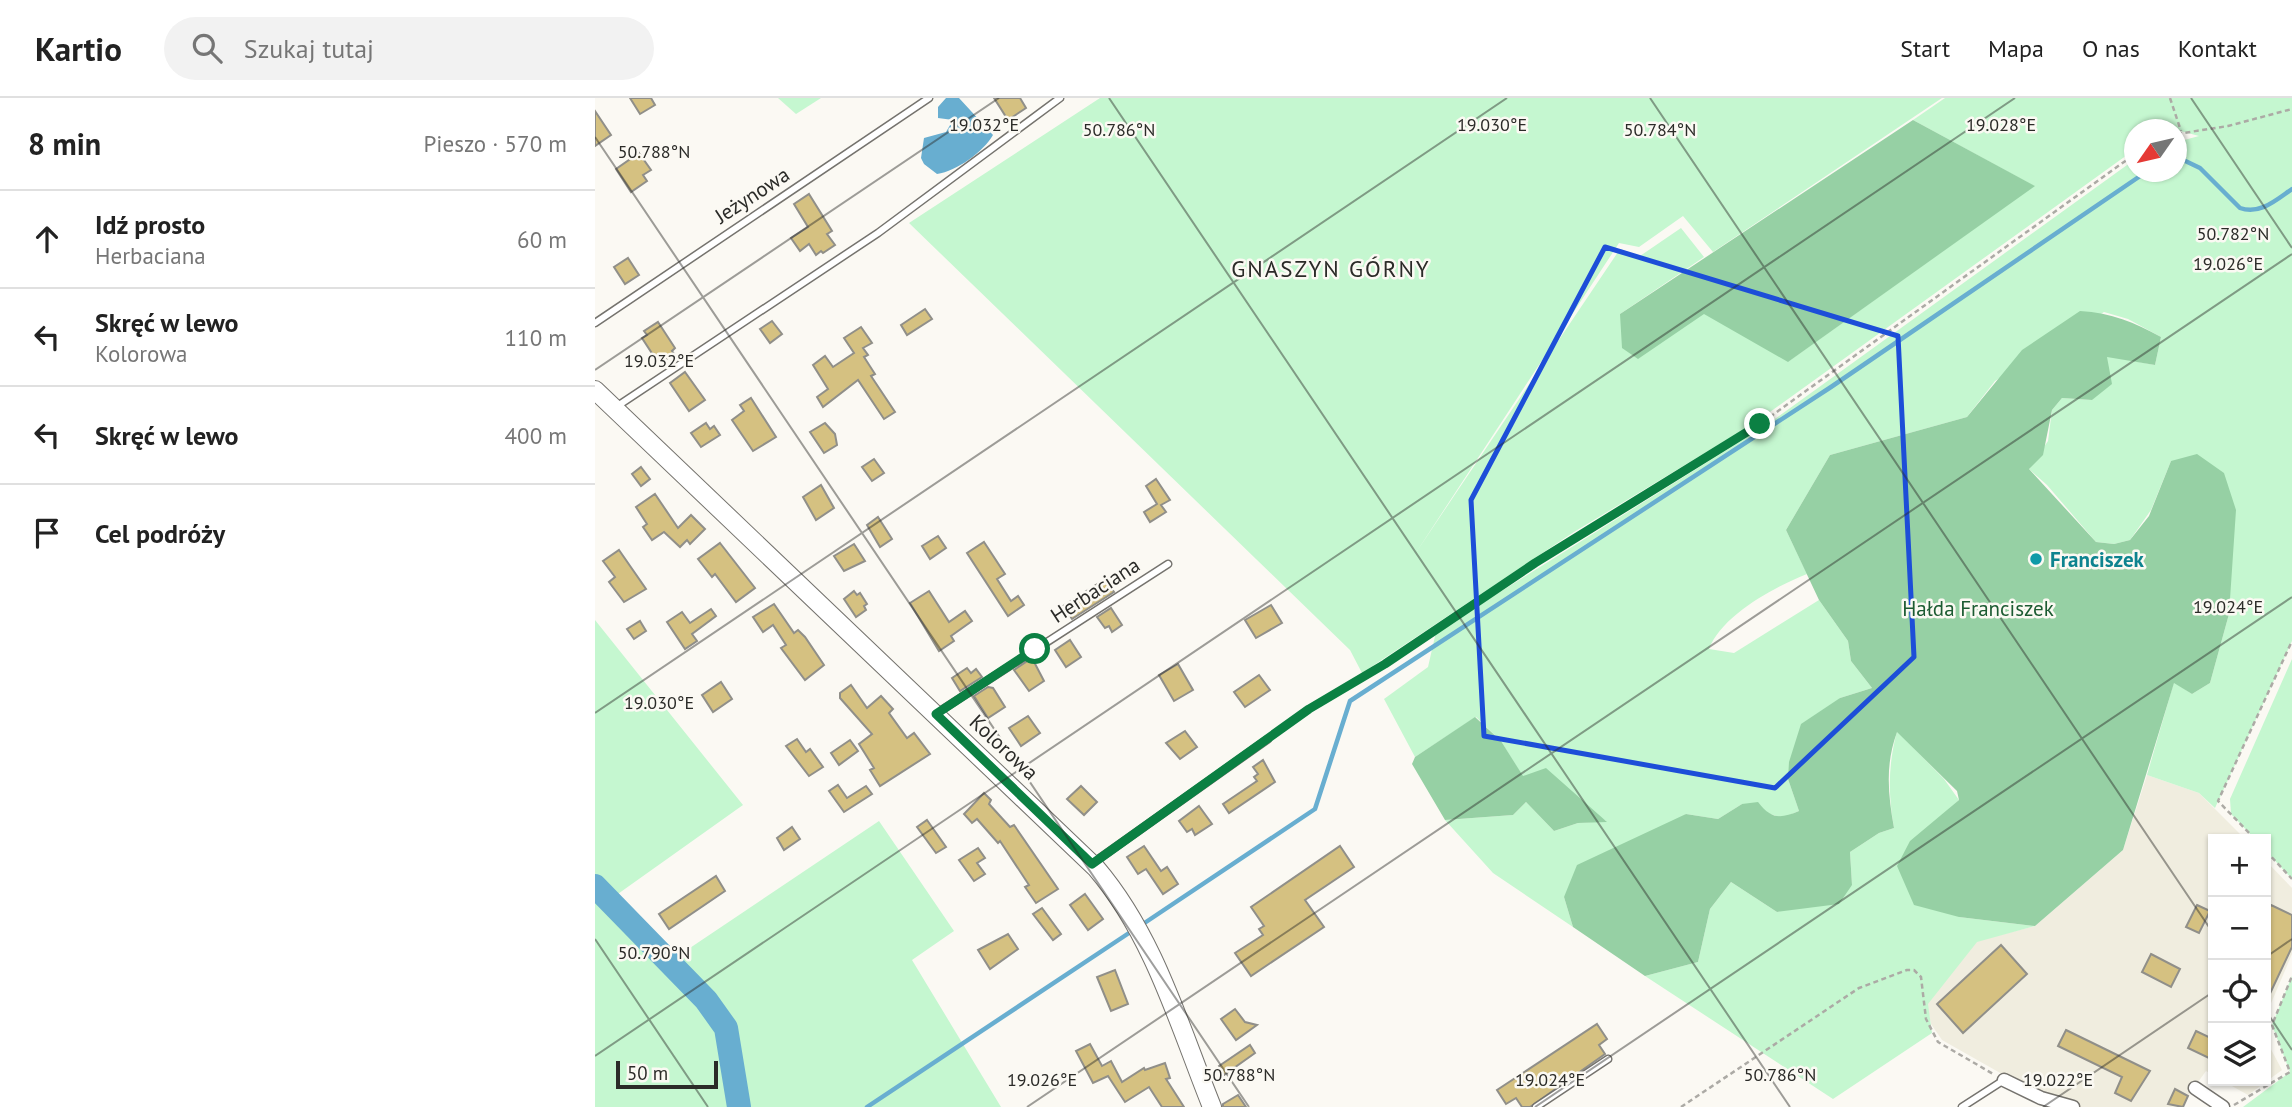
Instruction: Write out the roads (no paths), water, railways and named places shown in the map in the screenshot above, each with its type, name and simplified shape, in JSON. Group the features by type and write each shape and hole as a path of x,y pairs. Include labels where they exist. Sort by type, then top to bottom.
{"street":[{"name":"Kolorowa","path":"595,390 1092,864 1133,918 1145,940 1212,1107"},
{"path":"2004,1080 2041,1098 2073,1107"},
{"path":"2195,1087 2223,1107"},
{"path":"2199,1107 2211,1099"}],"lane":[{"name":"Jeżynowa","path":"595,323 929,98"},
{"path":"615,408 879,233 1060,98"},
{"name":"Herbaciana","path":"936,714 1168,564"},
{"path":"1092,864 1268,739"},
{"path":"1536,1107 1608,1059"},
{"path":"1962,1107 2004,1080"}],"water":[{"path":"946,98 959,98 993,135 969,160 937,174 924,164 921,158 924,138 946,132 953,120 938,118 938,107"}],"waterway":[{"path":"2187,162 2200,168 2240,208 2247,210 2274,202 2292,189"},
{"path":"1140,926 1315,809 1350,701 1831,387 2131,182"},
{"path":"595,886 706,1000 726,1028 739,1107"},
{"path":"867,1107 1132,931"}],"place":[{"name":"Franciszek","path":"2036,559"}],"district":[{"name":"GNASZYN GÓRNY","path":"1331,268"}],"park label":[{"name":"Hałda Franciszek","path":"1978,608"}]}
